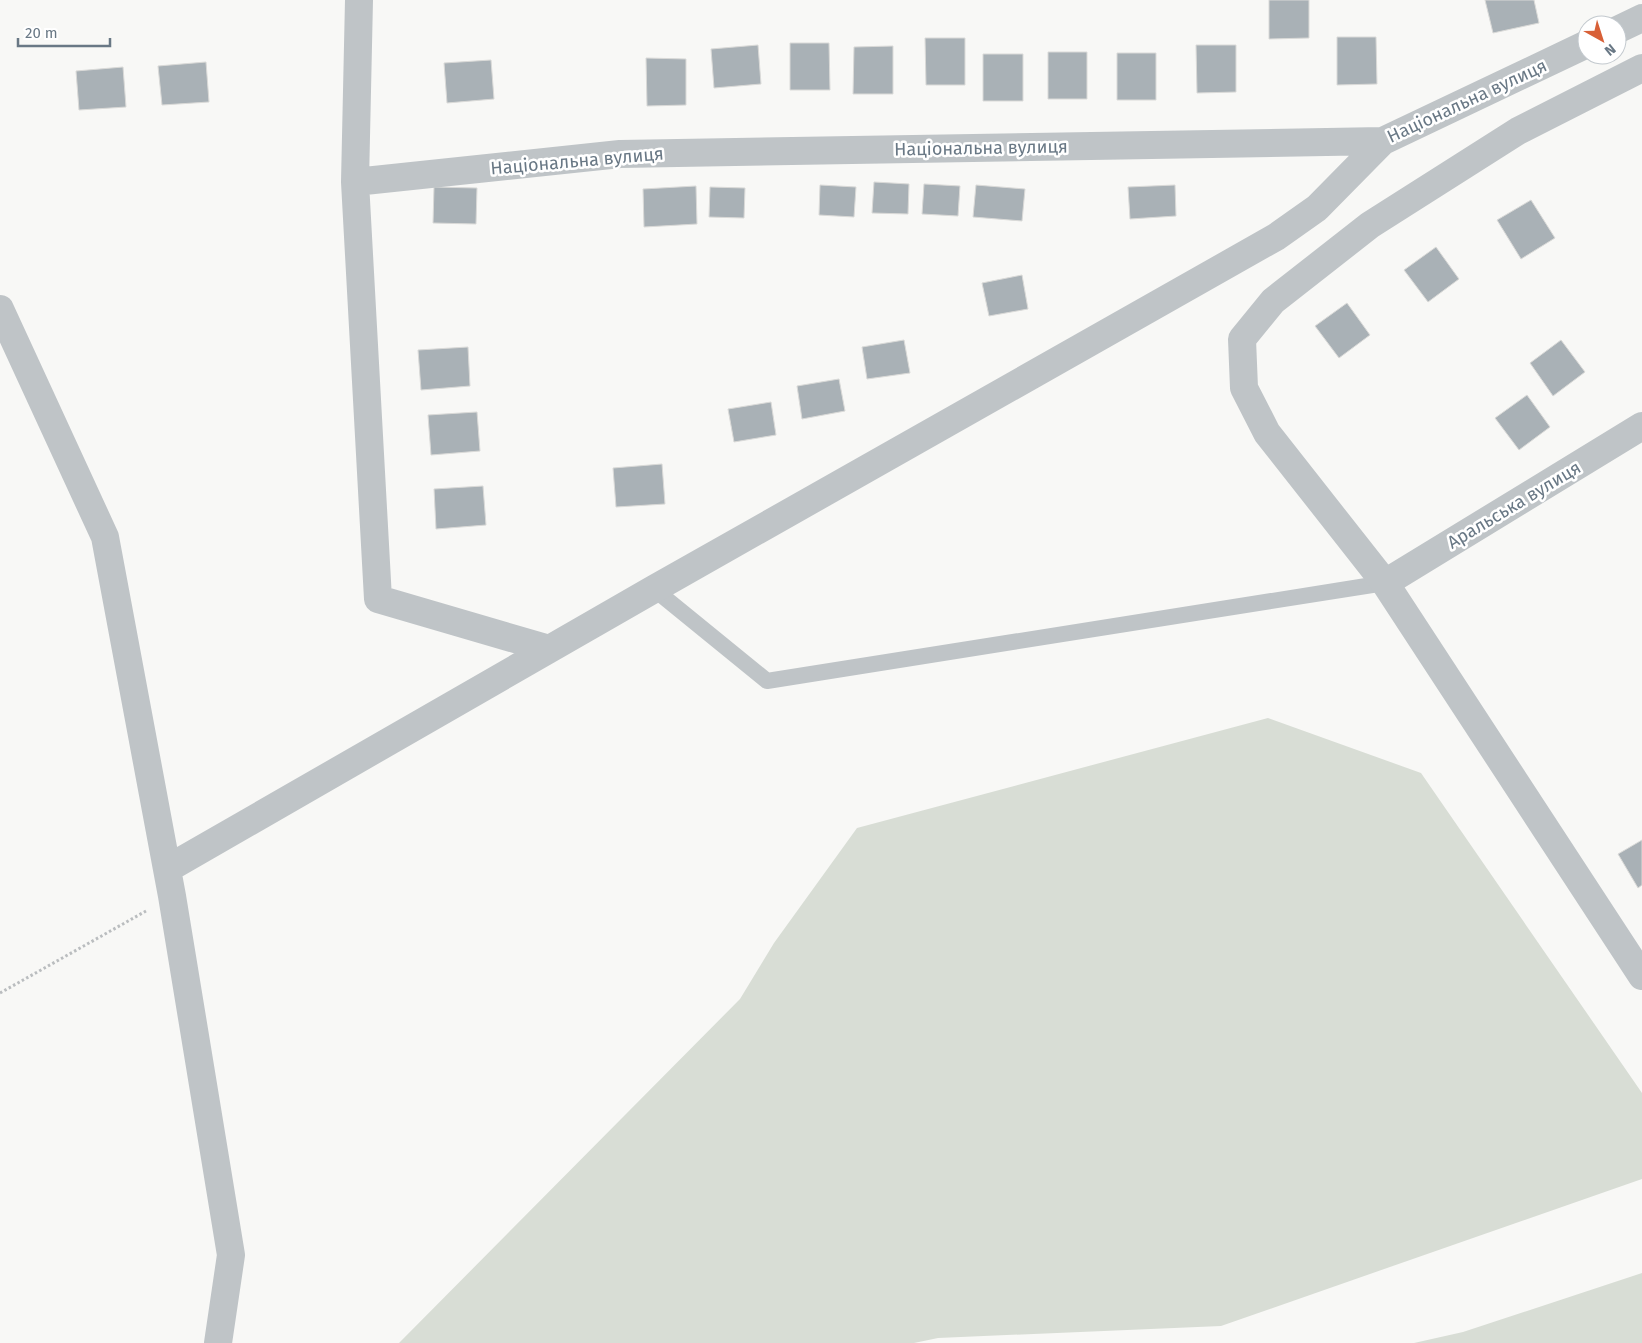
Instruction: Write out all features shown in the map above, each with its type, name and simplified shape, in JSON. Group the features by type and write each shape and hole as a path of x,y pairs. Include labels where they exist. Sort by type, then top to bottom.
{"street":[{"path":"359,0 355,182 378,599 549,649"},
{"path":"1627,25 1642,18"},
{"name":"Національна вулиця","path":"355,182 620,154 1383,141 1577,49"},
{"path":"1642,68 1518,131 1370,225 1273,301 1242,339 1244,388 1267,432 1385,583 1642,976"},
{"path":"167,869 654,589 1276,237 1318,208 1383,141"},
{"path":"0,309 105,537 172,896 231,1256 218,1343"},
{"name":"Аральська вулиця","path":"1385,583 1642,426"}],"lane":[{"path":"654,589 767,681 1385,583"}],"path":[{"path":"0,993 172,896"}],"shaded area":[{"path":"1268,718 1421,773 1642,1093 1642,1179 1221,1326 938,1338 914,1343 399,1343 740,999 774,943 857,828"},
{"path":"1642,1273 1642,1343 1414,1343 1463,1332"}],"building":[{"path":"1269,0 1309,0 1309,38 1269,39"},
{"path":"1485,0 1534,0 1539,23 1493,33"},
{"path":"1337,37 1376,37 1377,84 1337,85"},
{"path":"925,38 965,38 965,85 926,85"},
{"path":"790,43 829,43 830,90 790,90"},
{"path":"758,45 761,84 714,88 711,49"},
{"path":"1196,45 1236,45 1236,92 1197,93"},
{"path":"893,46 893,94 853,94 854,47"},
{"path":"1048,52 1087,52 1087,99 1048,99"},
{"path":"1117,53 1156,53 1156,100 1117,100"},
{"path":"983,54 1023,54 1023,101 983,101"},
{"path":"646,58 686,59 686,105 647,106"},
{"path":"491,60 494,99 447,103 444,63"},
{"path":"206,62 209,102 162,105 158,66"},
{"path":"123,67 126,107 79,110 76,71"},
{"path":"874,182 909,184 908,214 872,213"},
{"path":"924,184 960,186 958,216 922,214"},
{"path":"820,185 856,187 854,217 819,215"},
{"path":"976,185 1025,189 1022,221 973,217"},
{"path":"1175,185 1176,216 1130,219 1128,187"},
{"path":"696,186 697,224 644,227 643,189"},
{"path":"434,187 477,188 476,224 433,223"},
{"path":"710,187 745,188 744,218 709,217"},
{"path":"1531,200 1555,238 1521,259 1497,220"},
{"path":"1436,247 1459,279 1428,302 1404,270"},
{"path":"1022,275 1028,309 989,316 982,283"},
{"path":"1347,303 1370,335 1339,358 1315,326"},
{"path":"904,340 910,373 867,379 862,347"},
{"path":"1561,340 1585,372 1553,396 1530,363"},
{"path":"468,347 470,386 421,390 418,350"},
{"path":"839,379 845,411 802,419 797,386"},
{"path":"1527,395 1550,427 1519,450 1495,418"},
{"path":"771,402 776,435 734,442 728,409"},
{"path":"477,412 480,451 431,455 428,415"},
{"path":"662,464 665,504 616,507 613,468"},
{"path":"483,486 486,525 436,529 434,489"},
{"path":"1642,840 1642,885 1638,888 1618,854"}]}
